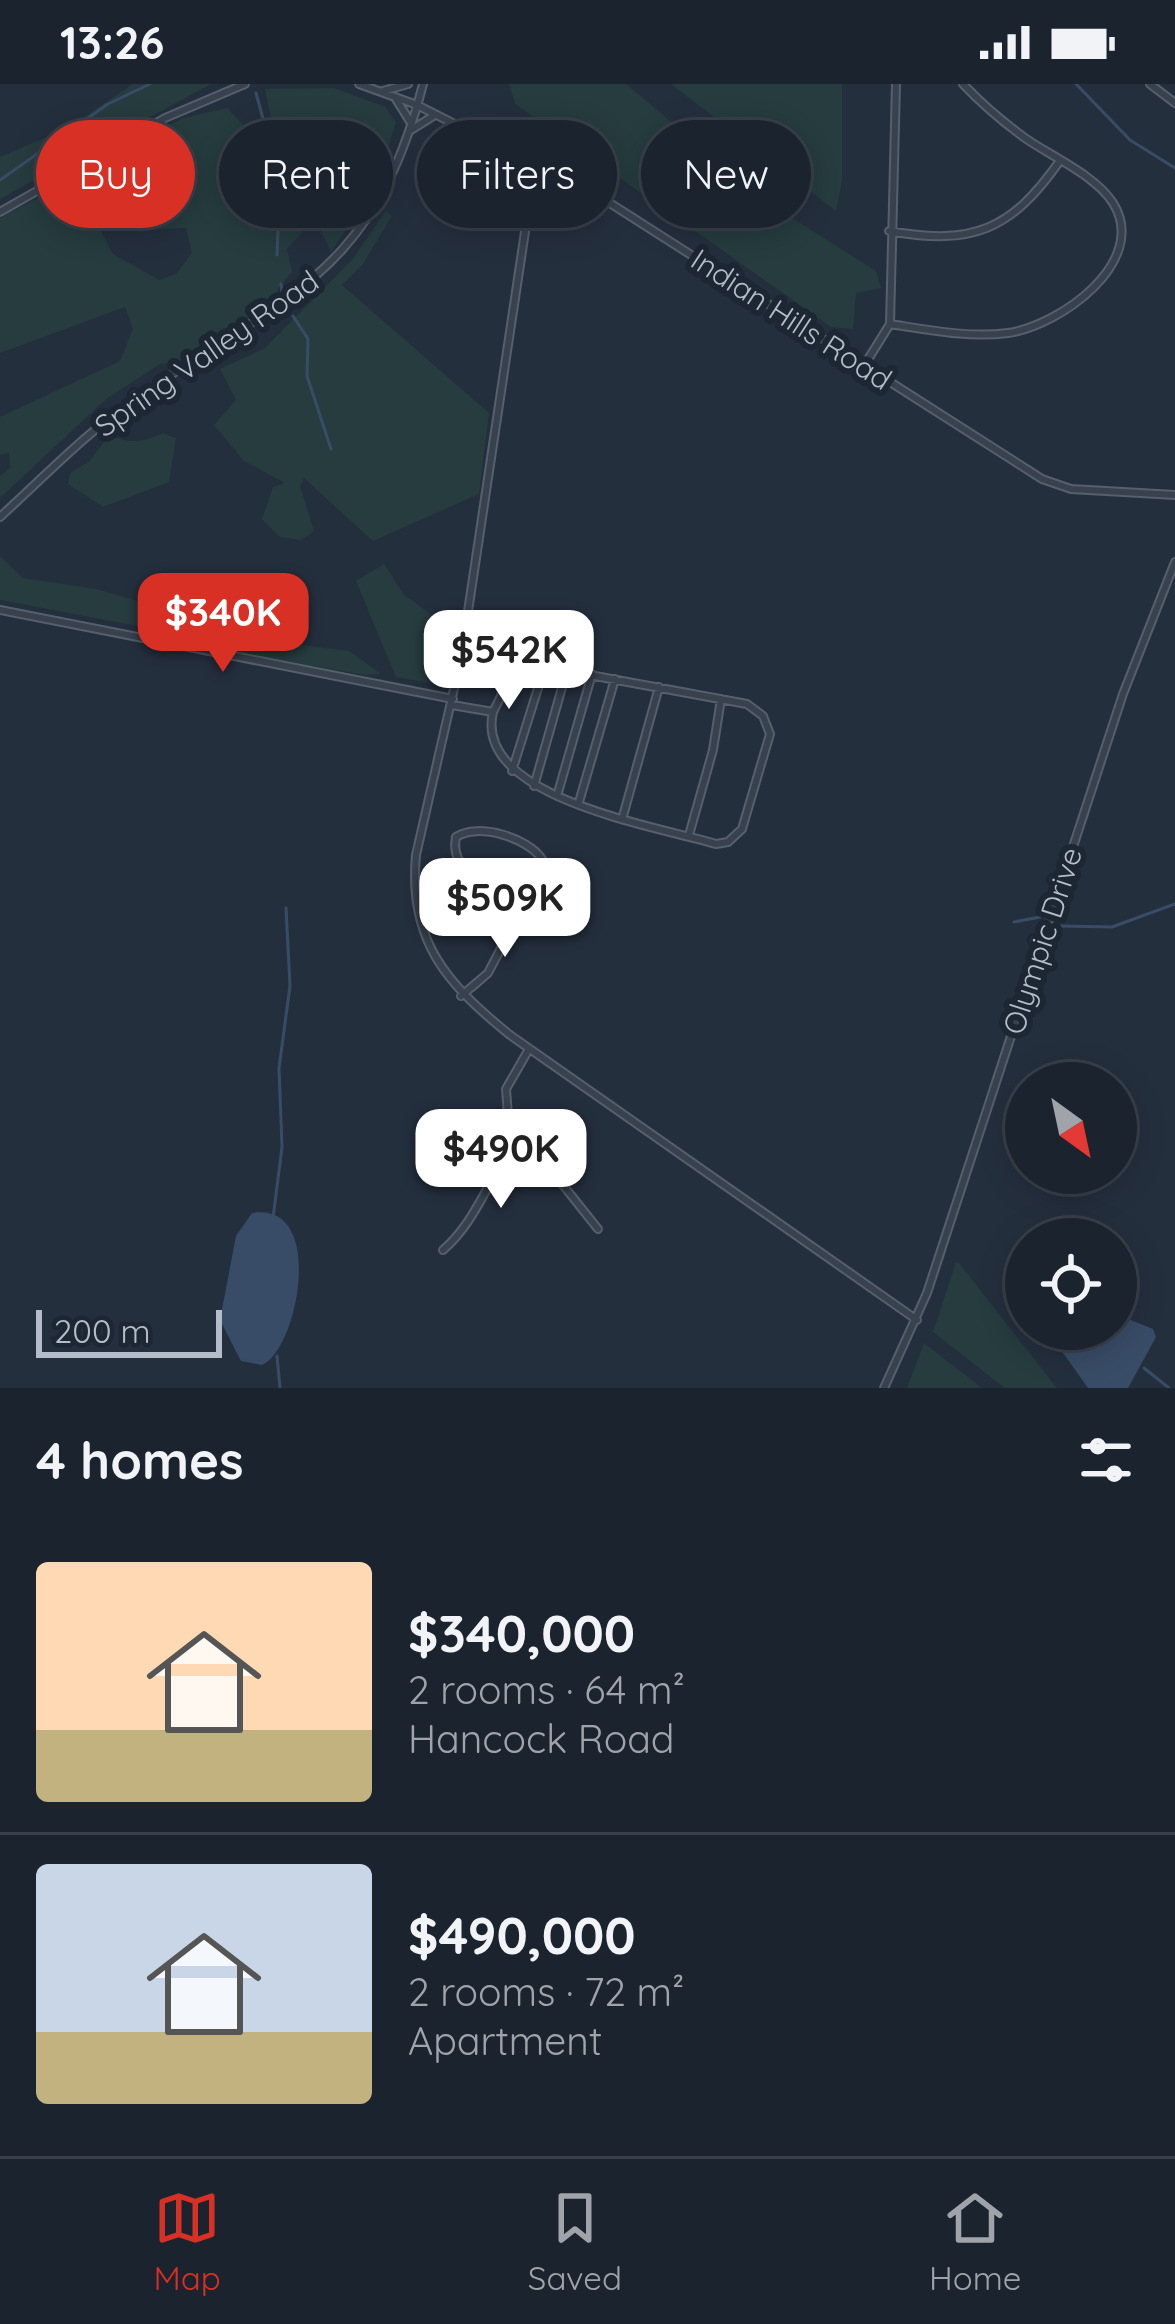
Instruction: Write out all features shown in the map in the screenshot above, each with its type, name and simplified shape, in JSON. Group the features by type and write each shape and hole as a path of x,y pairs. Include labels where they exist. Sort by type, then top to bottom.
{"street":[{"path":"0,212 165,118 245,84"},
{"name":"Indian Hills Road","path":"359,84 446,120"},
{"path":"382,92 408,84"},
{"name":"Spring Valley Road","path":"0,517 122,408 289,302 328,269 386,193 423,84"},
{"path":"862,369 890,325 896,84"},
{"path":"890,325 972,335 1023,331 1049,319 1102,278 1121,242 1118,212 1106,194 962,84"},
{"path":"1150,84 1175,103"},
{"path":"394,96 410,129 436,115"},
{"path":"889,231 958,233 1000,226 1059,162"},
{"name":"Indian Hills Road","path":"617,210 668,239 862,369 1056,486 1175,495"},
{"path":"526,228 453,702 413,884 428,950 461,996 529,1049 916,1321"},
{"name":"Olympic Drive","path":"884,1388 916,1321 1134,663 1175,562"},
{"path":"0,610 493,712"},
{"path":"512,771 545,666"},
{"path":"545,666 567,670 753,707 770,734 738,836 721,844 688,836 557,796 512,771 492,738 493,712 516,670 545,666"},
{"path":"534,786 567,670"},
{"path":"557,796 592,674"},
{"path":"579,803 615,679"},
{"path":"623,816 659,687"},
{"path":"688,836 711,763 721,699"},
{"path":"461,996 488,973 532,890 543,866 532,847 473,830 456,837 458,859 470,874 532,890"},
{"path":"529,1049 506,1089 508,1116 598,1229"},
{"path":"443,1250 468,1228 502,1158 523,1136"}],"green space":[{"path":"133,84 211,84 145,120 79,120"},
{"path":"509,84 626,84 669,120 641,120 641,193 617,176 617,120 538,120 515,104"},
{"path":"671,84 842,84 842,180 836,211 811,192 811,120 718,120"},
{"path":"334,88 385,107 396,122 393,131 393,120 271,120 265,89"},
{"path":"227,108 239,120 219,120 219,228 307,228 287,249 292,272 278,289 273,306 186,361 160,364 105,400 0,498 0,476 10,468 9,453 0,455 0,417 120,361 133,329 125,307 0,353 0,218 36,199 36,228 99,228 113,254 159,280 176,274 192,253 186,228 195,228 195,120 179,120"},
{"path":"36,142 36,179 0,199 0,157"},
{"path":"319,228 347,228 331,252"},
{"path":"374,228 385,228 362,265 342,285 489,413 479,494 373,541 304,478 300,486 314,531 301,540 280,537 262,519 273,487 285,483 244,461 214,425 236,400 220,369 265,348 352,260"},
{"path":"691,228 808,228 876,271 881,288 856,293 853,329 831,327"},
{"path":"163,433 176,438 169,482 103,507 68,484 70,473 89,462 110,434 136,441"},
{"path":"0,556 23,578 96,589 187,615 175,633 0,600"},
{"path":"384,564 404,595 457,633 446,686 396,677 356,581"},
{"path":"239,628 293,644 349,651 381,674 209,648"},
{"path":"956,1262 1005,1322 1005,1350 1027,1350 1057,1388 1005,1388 933,1332"},
{"path":"924,1343 982,1388 907,1388"}],"water":[{"path":"252,1213 275,1215 290,1230 298,1252 299,1279 286,1333 275,1354 262,1365 241,1361 220,1320 236,1236"},
{"path":"1137,1323 1153,1329 1156,1337 1128,1388 1088,1388 1061,1350 1137,1350"}],"waterway":[{"path":"0,180 108,104 150,84"},
{"path":"1076,84 1130,140 1175,168"},
{"path":"256,93 280,181 277,255"},
{"path":"281,284 283,299"},
{"path":"293,316 308,339 307,376 331,449"},
{"path":"1060,926 1112,927 1175,904"},
{"path":"273,1218 282,1147 279,1068 290,986 286,908"},
{"path":"1014,922 1040,917"},
{"path":"277,1356 280,1388"},
{"path":"1144,1368 1169,1388"}]}
